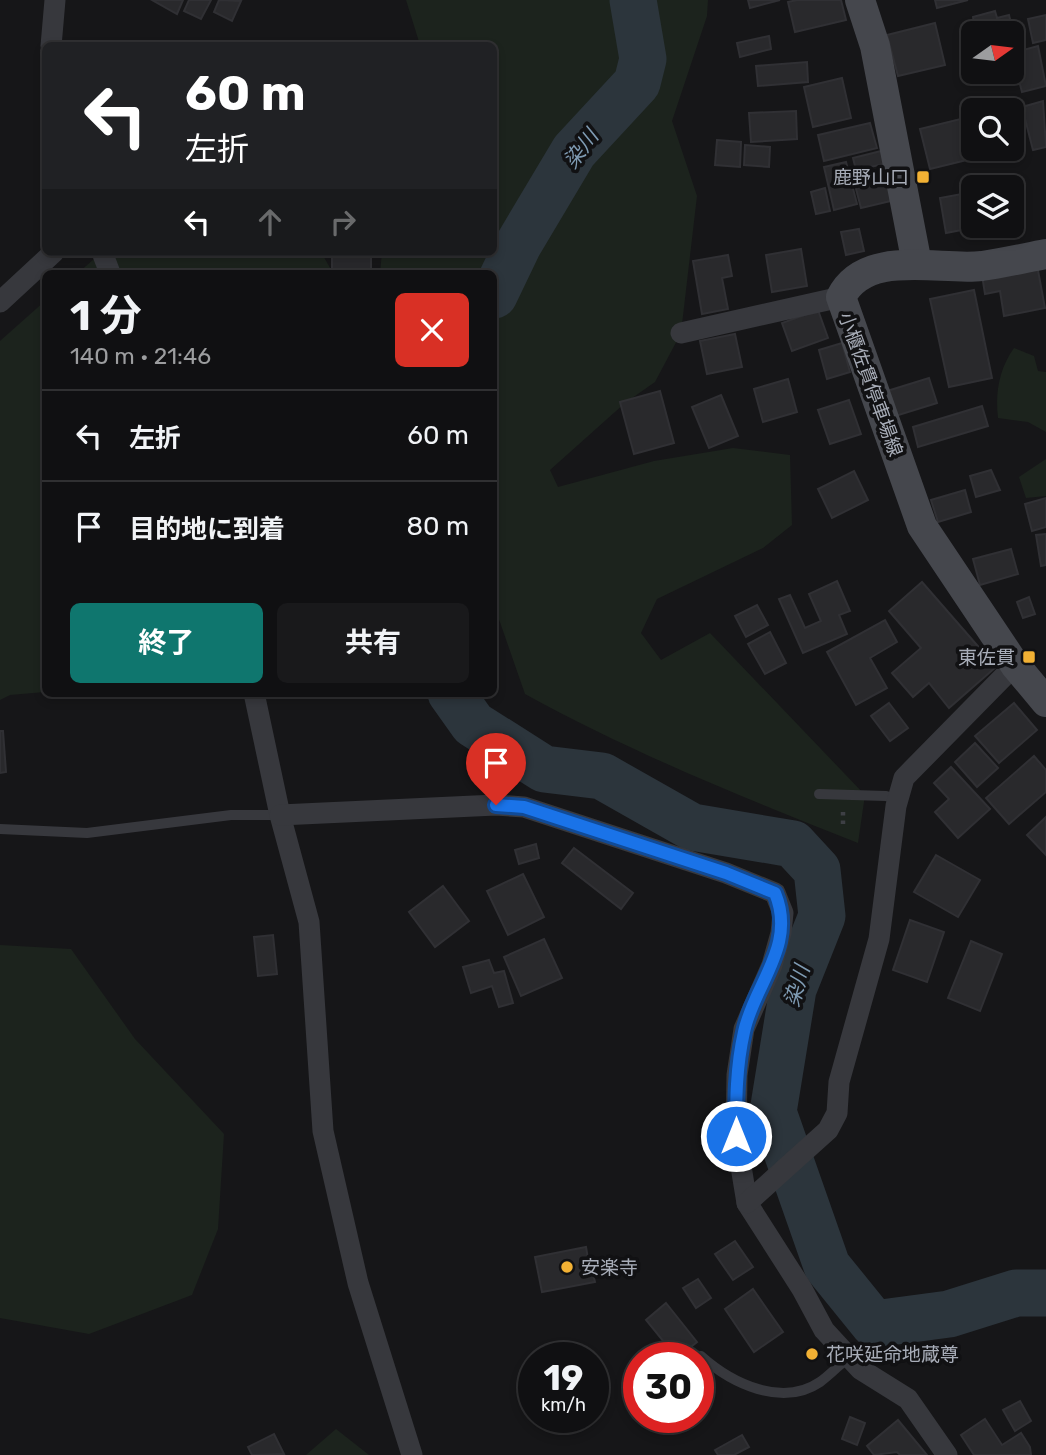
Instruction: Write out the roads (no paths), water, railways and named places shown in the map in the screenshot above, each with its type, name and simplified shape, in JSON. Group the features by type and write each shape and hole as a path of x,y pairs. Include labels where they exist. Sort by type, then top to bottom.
{"main road":[{"path":"860,0 875,46 917,264"},
{"name":"小櫃佐貫停車場線","path":"1046,254 979,266 917,264 877,270 848,284 841,297 922,526 1015,665 1046,702"}],"street":[{"path":"51,42 55,0"},
{"path":"0,302 50,256"},
{"path":"681,333 841,297"},
{"path":"753,1198 828,1130 837,1113 839,1082 878,939 898,800 904,778 1015,665"},
{"path":"255,697 280,815 309,922 323,1131 358,1283 412,1455"},
{"path":"280,815 496,805 524,807 726,873 775,893 783,912 780,933 772,965 744,1029 737,1075 736,1136 753,1198 824,1330 860,1369 908,1399 947,1455"}],"lane":[{"path":"819,794 886,796 898,800"},
{"path":"0,829 86,833 231,815 280,815"},
{"path":"714,1367 770,1394 792,1393 818,1383 849,1357"}],"waterway":[{"name":"染川","path":"497,289 518,245 574,151 637,83 643,59 633,0"},
{"name":"染川","path":"454,697 473,724 544,769 602,776 692,827 793,844 817,870 822,916 793,989 773,1112 827,1266 874,1324 949,1314 1016,1293 1046,1293"}],"place":[{"name":"鹿野山口","path":"923,177"},
{"name":"東佐貫","path":"1029,657"},
{"name":"安楽寺","path":"567,1267"},
{"name":"花咲延命地蔵尊","path":"812,1354"}]}
